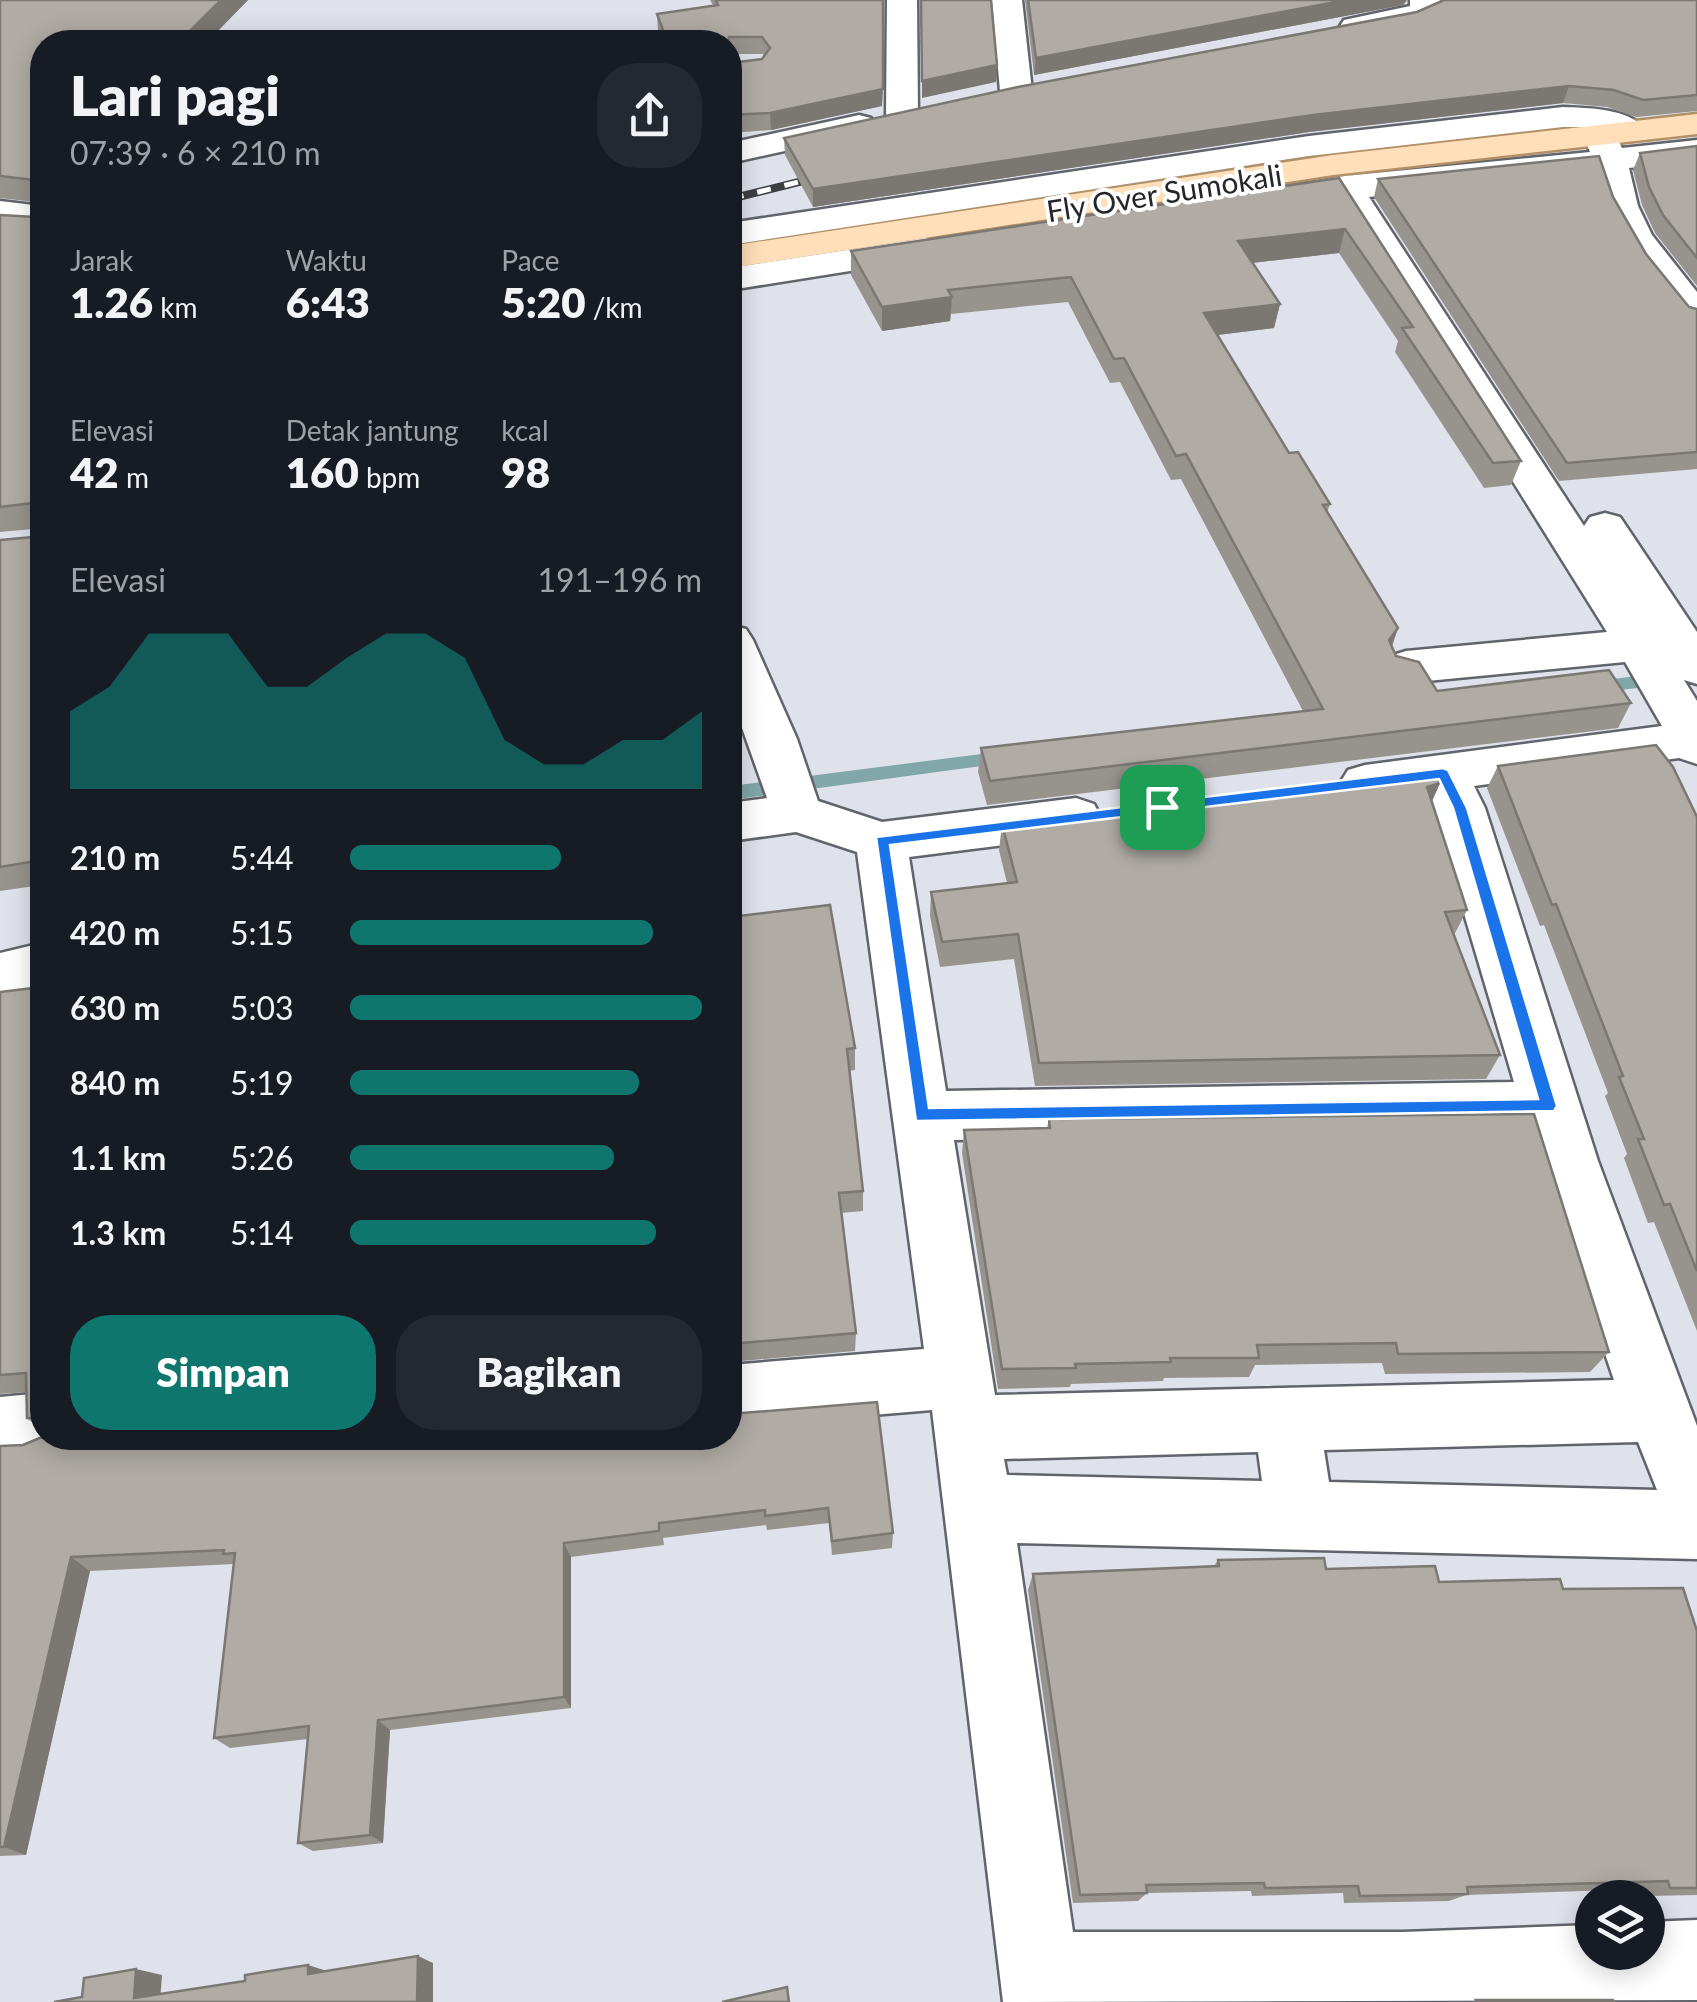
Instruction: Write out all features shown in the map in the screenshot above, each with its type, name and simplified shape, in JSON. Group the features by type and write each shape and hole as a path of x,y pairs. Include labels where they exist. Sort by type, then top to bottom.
{"main road":[{"name":"Fly Over Sumokali","path":"742,255 1601,139"},
{"path":"0,224 30,227"}],"street":[{"path":"902,0 902,116"},
{"path":"1008,0 1016,90"},
{"path":"1318,33 1412,16 1426,9 1425,0"},
{"path":"978,99 1054,83"},
{"path":"742,150 940,107"},
{"path":"742,232 1309,146 1563,117 1594,118 1622,208 1658,268 1697,315"},
{"path":"742,277 1361,184 1601,139 1694,151"},
{"path":"1361,184 1674,675"},
{"path":"0,211 30,215"},
{"path":"0,243 30,246"},
{"path":"1658,268 1697,264"},
{"path":"1406,667 1674,675"},
{"path":"742,668 775,746 794,805"},
{"path":"1327,787 1443,773 1674,675"},
{"path":"1443,773 1460,808 1548,1106 1656,1410 1697,1505"},
{"path":"742,819 794,805 882,840 1114,813"},
{"path":"882,840 978,1508 1041,1987 1406,1987 1697,1960"},
{"path":"0,974 30,967"},
{"path":"922,1116 1548,1106"},
{"path":"742,1396 961,1402 1287,1419 1656,1410"},
{"path":"1287,1419 1300,1515"},
{"path":"0,1429 30,1426"},
{"path":"978,1508 1697,1526"}],"building":[{"path":"0,0 221,0 191,30 30,30 30,179 0,176"},
{"path":"716,0 883,0 883,89 770,113 742,114 742,62 762,59 770,48 762,37 742,37 742,30 663,30 657,14 718,5"},
{"path":"921,0 991,0 997,65 922,81"},
{"path":"1028,0 1346,0 1036,58"},
{"path":"1444,0 1697,0 1697,95 1643,100 1614,90 1569,86 1313,115 813,189 784,138 1018,87 1417,12"},
{"path":"1697,146 1697,258 1663,215 1649,187 1640,153"},
{"path":"1599,156 1613,197 1646,254 1689,307 1697,309 1697,452 1567,463 1378,179"},
{"path":"1339,178 1521,461 1493,463 1402,328 1413,327 1345,229 1238,241 1280,304 1204,313 1289,453 1298,452 1330,504 1323,505 1398,628 1389,640 1396,656 1419,662 1437,691 1609,670 1631,703 990,781 981,748 1323,709 1186,454 1176,456 1124,358 1114,359 1071,277 948,290 952,297 882,307 851,251"},
{"path":"0,215 30,217 30,503 0,507"},
{"path":"30,537 30,862 0,867 0,540"},
{"path":"1656,745 1673,767 1697,817 1697,1271 1670,1204 1664,1205 1638,1139 1644,1139 1619,1077 1623,1076 1498,766"},
{"path":"1436,771 1440,783 1427,787 1467,910 1445,912 1500,1055 1039,1063 1018,934 942,942 931,892 1017,882 1002,824"},
{"path":"830,905 855,1048 847,1049 863,1191 839,1193 856,1333 742,1343 742,916"},
{"path":"30,988 30,1418 26,1373 0,1375 0,992"},
{"path":"1534,1114 1609,1352 1398,1354 1396,1343 1257,1345 1259,1358 1170,1358 1171,1362 1002,1369 964,1130 1050,1128 1049,1119"},
{"path":"877,1402 893,1533 832,1541 828,1508 765,1516 765,1510 659,1523 659,1531 564,1543 564,1697 378,1720 370,1835 298,1843 309,1726 214,1738 235,1553 223,1554 224,1550 71,1557 4,1847 0,1847 0,1446 30,1442 30,1450 742,1450 742,1413"},
{"path":"1324,1558 1326,1569 1435,1566 1439,1582 1560,1579 1563,1589 1683,1588 1697,1631 1697,1888 1670,1888 1665,1880 1575,1880 1575,1884 1467,1887 1468,1894 1360,1896 1358,1886 1265,1888 1264,1883 1146,1885 1147,1893 1080,1895 1033,1574 1219,1566 1218,1560"},
{"path":"418,1956 417,2002 54,2002 82,1997 84,1978 136,1969 134,1998 245,1981 245,1975 308,1965 308,1974"},
{"path":"787,1987 789,2002 722,2002"},
{"path":"1613,2000 1614,2002 1477,2002"}],"waterway":[{"path":"1595,687 1697,675"},
{"path":"742,791 1005,757"}],"railway":[{"path":"742,196 827,175"}],"route":[{"path":"1443,773 1460,808 1548,1106 922,1116 882,840 1162,807 1443,773"}]}
